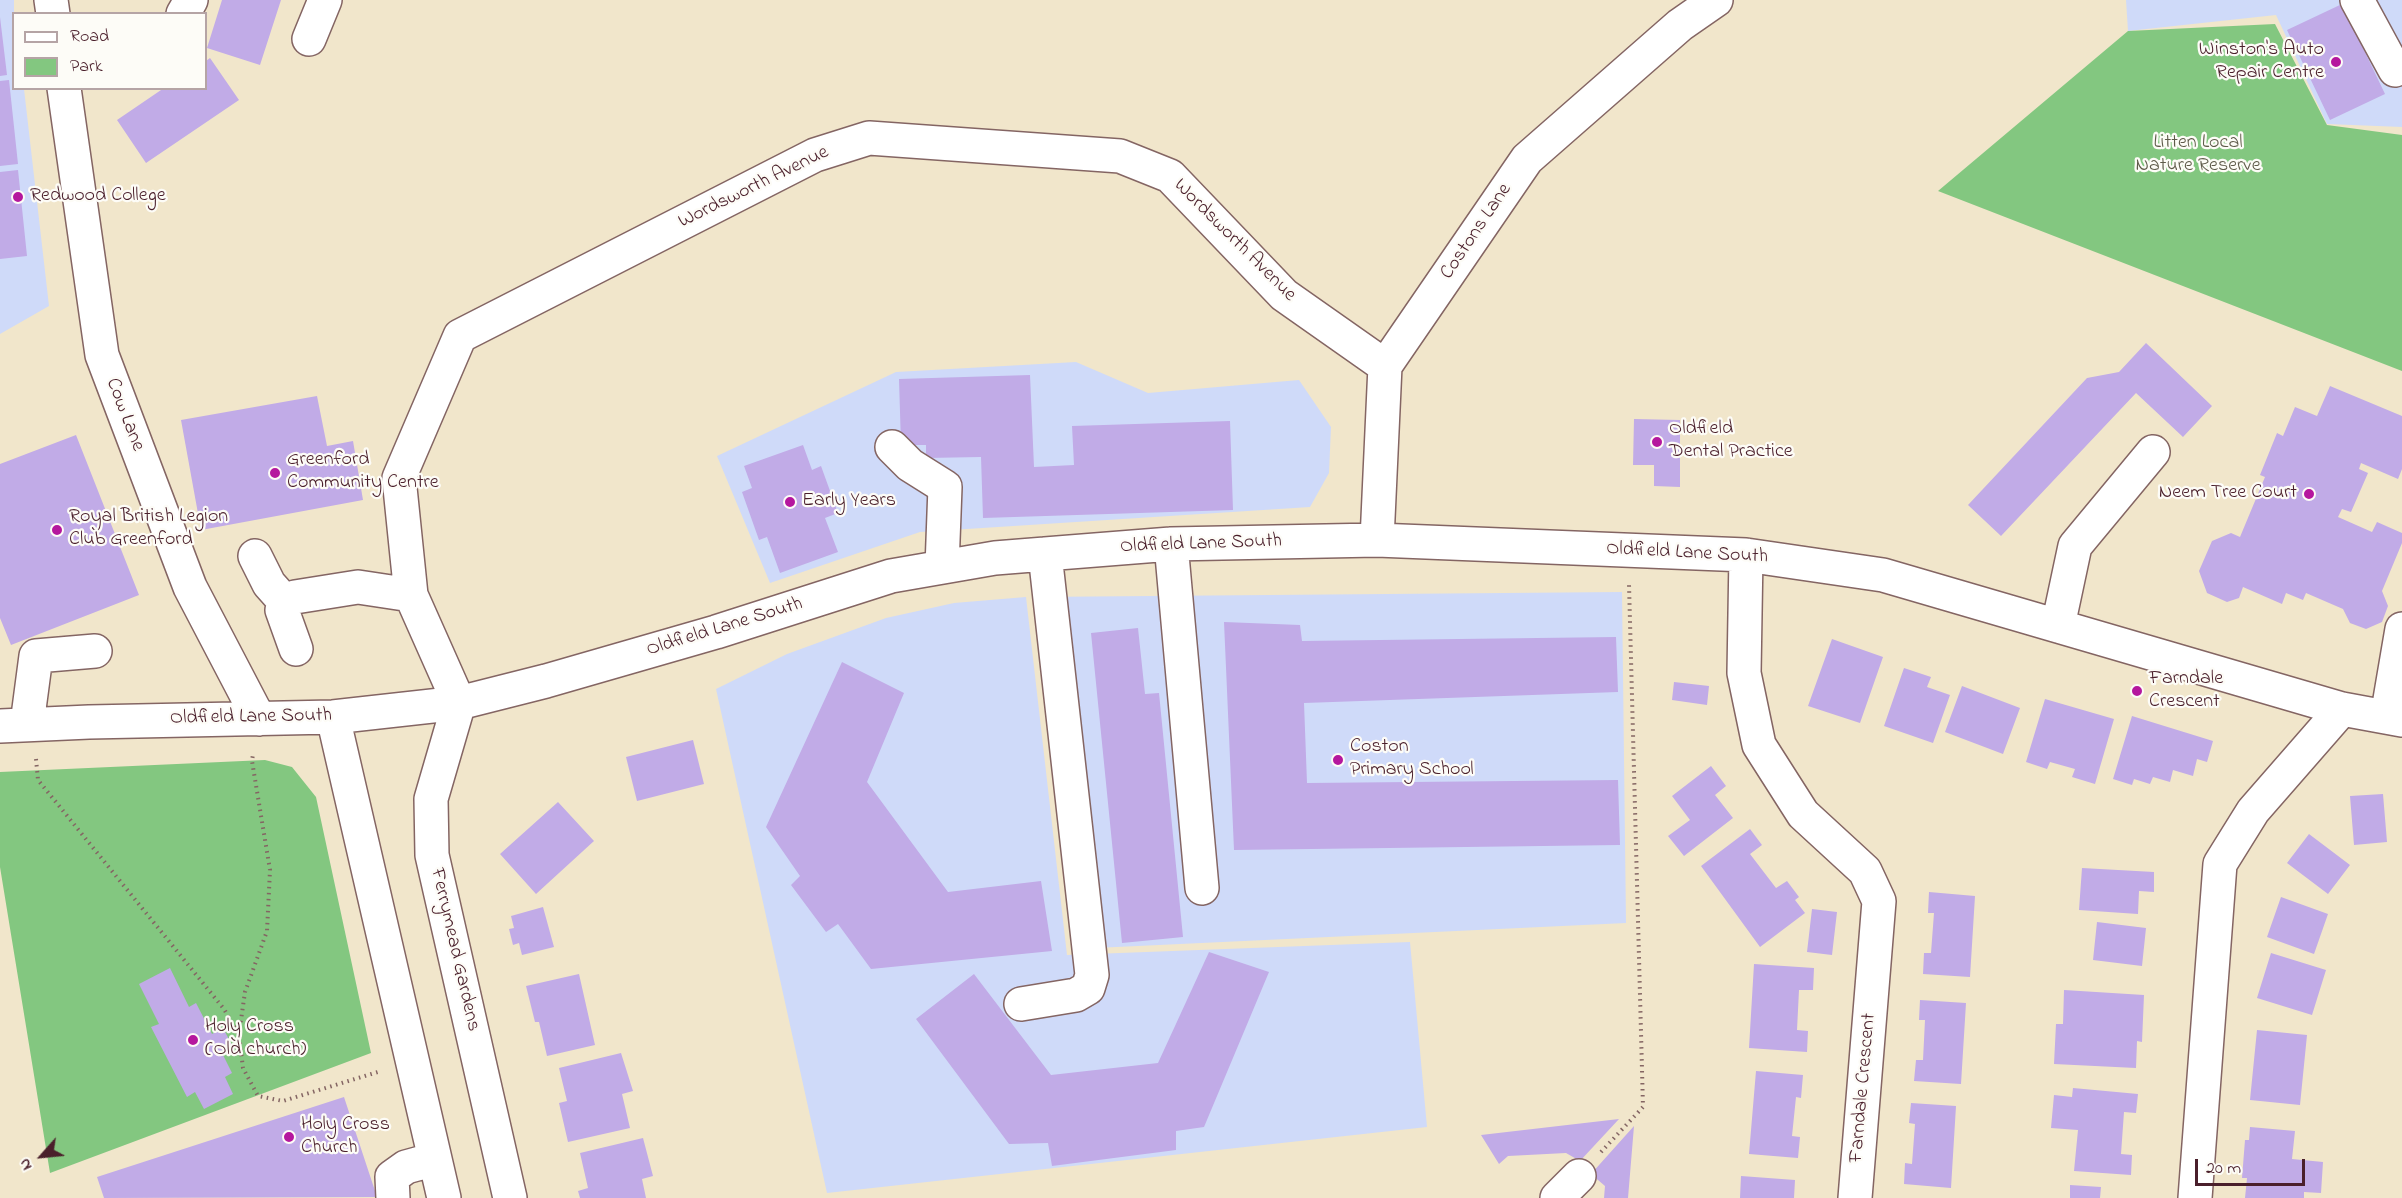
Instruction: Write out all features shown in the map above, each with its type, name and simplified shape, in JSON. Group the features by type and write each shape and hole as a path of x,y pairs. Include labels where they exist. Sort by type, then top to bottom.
{"street":[{"path":"309,39 325,0"},
{"name":"Costons Lane","path":"1385,366 1527,159 1680,25 1716,0"},
{"path":"2356,0 2396,70"},
{"name":"Cow Lane","path":"64,90 102,355 190,587 259,718"},
{"name":"Wordsworth Avenue","path":"459,703 411,595 399,478 460,336 815,155 869,138 1120,156 1170,176 1284,295 1385,366"},
{"path":"1377,540 1385,366"},
{"path":"892,447 910,465 945,487 942,567"},
{"path":"2058,626 2075,546 2153,452"},
{"name":"Oldfield Lane South","path":"21,724 333,717 459,703 546,681 716,632 891,576 995,558 1171,544 1377,540 1746,555 1883,575 2342,709 2395,719"},
{"path":"1171,544 1202,888"},
{"path":"1021,1004 1076,996 1088,988 1092,975 1045,554"},
{"name":"Farndale Crescent","path":"1746,555 1744,673 1759,745 1803,814 1865,871 1879,901 1855,1198"},
{"path":"255,556 269,584 285,602"},
{"path":"296,649 282,610 285,602 295,597 358,587 411,595"},
{"path":"2395,719 2402,629"},
{"path":"21,724 36,656 95,651"},
{"name":"Ferrymead Gardens","path":"459,703 431,799 432,855 510,1198"},
{"path":"2195,1198 2220,864 2253,811 2342,709"},
{"path":"333,717 444,1198"},
{"path":"393,1198 392,1177 406,1167 435,1159"}],"path":[{"path":"1568,1187 1642,1107 1628,551"},
{"path":"259,718 252,761 270,870 267,931 245,992 239,1035 243,1068 258,1096 283,1101 413,1061"},
{"path":"21,724 38,780 224,1009 239,1035"}],"shaded area":[{"name":"Redwood College","path":"0,0 14,0 12,90 24,90 49,306 0,334"},
{"path":"2126,0 2402,0 2402,127 2327,124 2276,15 2128,31"},
{"path":"1076,362 1148,393 1299,380 1331,427 1329,473 1310,507 920,532 770,583 717,456 896,372"},
{"name":"Coston Primary School","path":"1622,592 1626,923 1074,949 1033,597"},
{"path":"1026,597 1067,955 1410,942 1427,1127 827,1193 716,689 787,654 886,618 954,603"}],"green space":[{"name":"Litten Local Nature Reserve","path":"2275,24 2327,125 2402,135 2402,371 1938,191 2128,31"},
{"path":"265,760 292,767 316,797 371,1053 50,1173 0,867 0,772"}],"building":[{"path":"222,0 281,0 260,65 207,48"},
{"name":"Winston's Auto Repair Centre","path":"2342,4 2385,94 2330,120 2287,30"},
{"path":"0,17 7,75 0,76"},
{"path":"210,58 239,100 146,163 117,120 161,90 207,90 207,60"},
{"path":"9,80 18,164 0,166 0,81"},
{"path":"18,170 27,256 0,259 0,172"},
{"path":"2146,343 2212,406 2183,437 2136,393 2001,536 1968,505 2087,378 2119,372"},
{"path":"1030,375 1034,467 1074,465 1072,426 1230,421 1233,510 983,518 981,457 926,458 926,445 901,445 899,379"},
{"name":"Neem Tree Court","path":"2330,386 2402,416 2402,469 2398,479 2361,463 2359,469 2368,473 2351,512 2342,509 2338,517 2372,532 2377,522 2402,533 2402,543 2382,591 2388,606 2382,622 2366,629 2350,623 2343,609 2306,593 2303,600 2286,593 2282,604 2243,587 2239,598 2227,602 2207,593 2199,571 2212,541 2231,533 2240,537 2265,477 2260,475 2277,433 2283,436 2295,407 2317,416"},
{"name":"Greenford Community Centre","path":"317,396 327,446 353,441 363,500 201,530 181,420"},
{"name":"Oldfield Dental Practice","path":"1634,419 1680,420 1680,487 1654,486 1654,465 1633,465"},
{"name":"Royal British Legion Club Greenford","path":"76,435 139,595 11,645 0,618 0,464"},
{"name":"Early Years","path":"803,445 812,470 821,466 838,513 825,518 838,552 780,573 767,537 759,540 742,492 752,488 744,466"},
{"path":"1224,622 1300,625 1302,641 1616,637 1618,692 1304,703 1307,783 1618,780 1620,845 1234,850"},
{"path":"1138,628 1145,694 1159,693 1183,937 1122,943 1091,633"},
{"path":"1832,639 1883,657 1860,723 1808,706"},
{"path":"842,662 904,693 867,782 948,892 1041,881 1052,951 871,969 838,924 826,932 791,885 800,876 766,827"},
{"path":"1904,668 1931,677 1927,687 1950,695 1933,743 1884,726"},
{"path":"1674,682 1709,686 1707,705 1672,700"},
{"path":"1962,686 2020,708 2003,754 1945,732"},
{"path":"2045,699 2114,719 2095,784 2072,777 2075,769 2050,762 2047,769 2026,762"},
{"path":"2132,716 2213,741 2207,762 2197,759 2193,776 2173,770 2170,782 2153,777 2150,784 2134,779 2132,785 2113,779"},
{"path":"693,740 704,784 637,801 626,757"},
{"path":"1711,766 1726,786 1715,795 1733,818 1684,856 1668,836 1690,820 1672,796"},
{"path":"2383,794 2387,842 2354,845 2350,796"},
{"path":"558,802 594,841 536,894 500,854"},
{"path":"1750,829 1762,845 1750,854 1776,888 1787,881 1799,897 1795,900 1805,913 1760,947 1701,866"},
{"path":"2309,834 2350,865 2328,894 2287,863"},
{"path":"2082,868 2154,872 2154,892 2139,891 2138,914 2079,910"},
{"path":"1929,892 1975,896 1970,977 1923,974 1924,953 1931,953 1934,913 1928,913"},
{"path":"2281,897 2328,914 2314,954 2267,937"},
{"path":"543,907 554,947 522,955 519,943 513,945 509,929 514,928 511,916"},
{"path":"1812,909 1837,912 1832,955 1807,952"},
{"path":"2097,922 2146,928 2142,966 2093,960"},
{"path":"1209,952 1269,972 1204,1127 1176,1131 1176,1150 1052,1166 1048,1143 1009,1144 916,1019 974,974 1051,1075 1158,1063"},
{"path":"2271,953 2326,970 2312,1015 2257,998"},
{"path":"1754,964 1814,968 1813,990 1799,990 1797,1030 1808,1031 1807,1052 1749,1048"},
{"name":"Holy Cross (Old church)","path":"170,968 189,1007 196,1003 212,1034 223,1028 232,1045 221,1051 232,1073 225,1077 233,1094 204,1109 195,1092 187,1097 151,1027 159,1024 139,984"},
{"path":"579,974 595,1045 547,1056 539,1022 535,1022 526,986"},
{"path":"2064,990 2144,995 2142,1042 2137,1041 2136,1068 2054,1064 2056,1024 2063,1024"},
{"path":"1920,1000 1966,1003 1961,1084 1914,1081 1916,1060 1923,1060 1925,1020 1919,1020"},
{"path":"2257,1030 2307,1035 2300,1105 2250,1100"},
{"path":"621,1053 633,1091 622,1094 630,1128 568,1142 559,1103 567,1101 559,1068"},
{"path":"1756,1071 1803,1075 1801,1098 1796,1097 1792,1136 1800,1137 1798,1158 1749,1154"},
{"path":"2073,1088 2138,1094 2136,1113 2124,1112 2121,1154 2132,1155 2131,1175 2074,1171 2078,1130 2051,1128 2054,1095 2072,1097"},
{"name":"Holy Cross Church","path":"344,1097 377,1197 104,1198 97,1177"},
{"path":"1911,1103 1956,1106 1951,1188 1904,1184 1905,1163 1912,1164 1915,1124 1909,1123"},
{"path":"1619,1119 1580,1161 1566,1153 1508,1156 1499,1164 1481,1135"},
{"path":"1634,1126 1628,1198 1604,1198 1605,1186 1591,1174"},
{"path":"2250,1127 2295,1131 2292,1159 2323,1162 2321,1193 2304,1192 2304,1198 2245,1198 2247,1178 2242,1178 2245,1140 2249,1140"},
{"path":"643,1138 653,1176 642,1179 646,1198 580,1198 578,1191 588,1188 580,1153"},
{"path":"1741,1176 1795,1180 1794,1198 1740,1198"},
{"path":"2070,1185 2101,1187 2100,1198 2070,1198"}],"place":[{"name":"Winston's Auto Repair Centre","path":"2336,62"},
{"name":"Redwood College","path":"18,197"},
{"name":"Oldfield Dental Practice","path":"1657,442"},
{"name":"Greenford Community Centre","path":"275,473"},
{"name":"Neem Tree Court","path":"2309,494"},
{"name":"Early Years","path":"790,502"},
{"name":"Royal British Legion Club Greenford","path":"57,530"},
{"name":"Farndale Crescent","path":"2137,691"},
{"name":"Coston Primary School","path":"1338,760"},
{"name":"Holy Cross (Old church)","path":"193,1040"},
{"name":"Holy Cross Church","path":"289,1137"}]}
